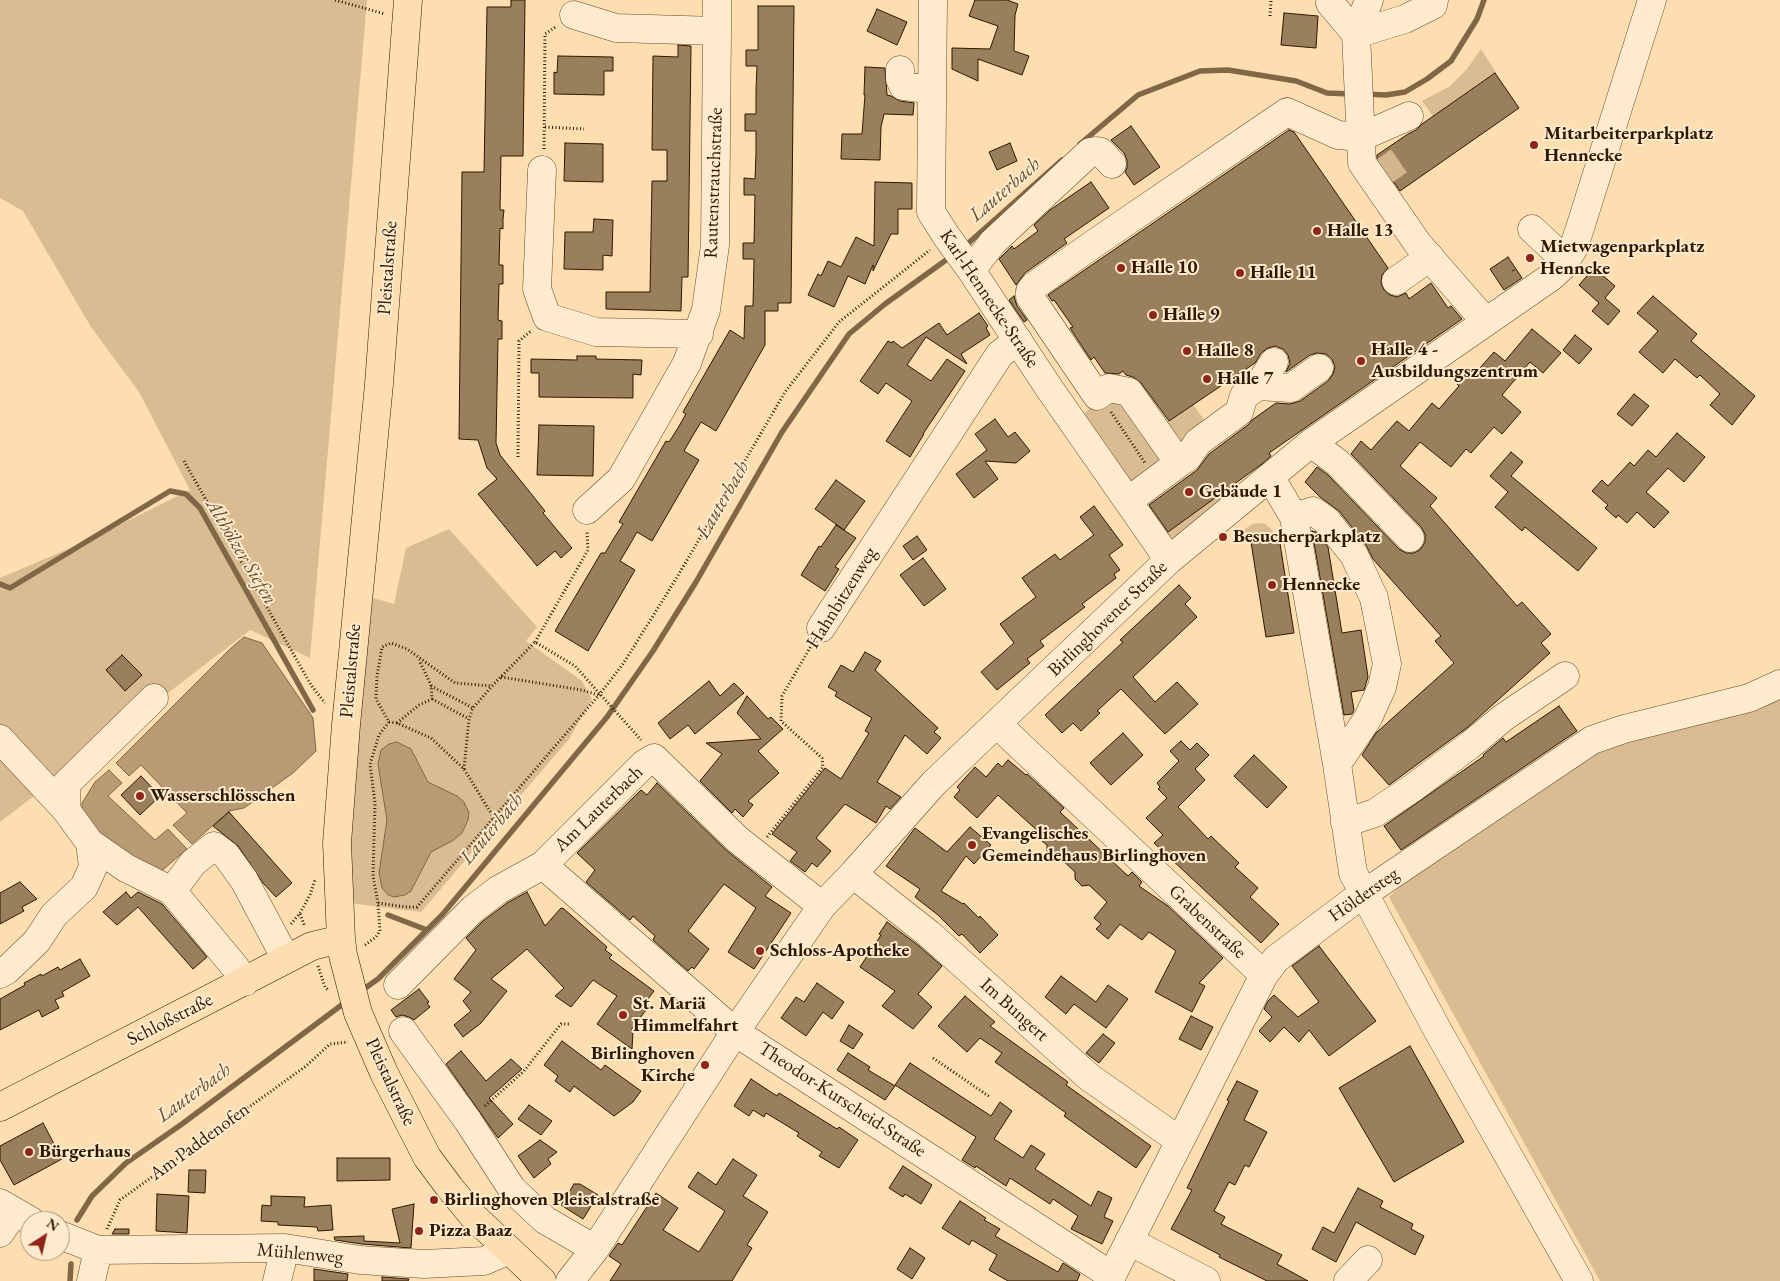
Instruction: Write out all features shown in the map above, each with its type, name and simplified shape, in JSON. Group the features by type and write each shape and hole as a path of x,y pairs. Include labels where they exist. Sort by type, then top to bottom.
{"main road":[{"name":"Pleistalstraße","path":"400,8 381,365 346,725 337,843 354,941 350,982 358,1013 384,1073 427,1157 474,1216 542,1281"},
{"name":"Schloßstraße","path":"0,1108 312,946 354,941"}],"street":[{"name":"Rautenstrauchstraße","path":"587,510 621,479 687,363 699,334 706,310 714,245 717,0"},
{"name":"Karl-Hennecke-Straße","path":"934,0 931,212 992,300 1049,388 1169,560"},
{"path":"1331,0 1330,2 1356,34"},
{"path":"1369,0 1356,34 1362,163 1377,176 1418,244 1486,322"},
{"path":"1356,34 1405,19 1433,5 1434,0"},
{"name":"Birlinghovener Straße","path":"570,1281 595,1249 736,1032 822,906 934,783 998,725 1169,560 1311,443 1552,277 1567,262 1580,228 1652,0"},
{"path":"574,15 616,28 716,31"},
{"path":"900,70 900,79 903,86 932,90"},
{"path":"1179,463 1129,392 1109,388 1098,396 1030,297 1030,291 1034,286 1217,164 1287,112 1338,135 1360,125 1409,116"},
{"path":"958,253 993,242 1090,152 1101,152 1112,164"},
{"path":"542,170 538,289 547,317 596,332 699,334"},
{"path":"992,300 1076,244 1121,210"},
{"path":"1532,229 1567,262"},
{"path":"1396,281 1430,257"},
{"name":"Hahnbitzenweg","path":"821,628 1000,354 1018,340"},
{"path":"1128,501 1188,457 1198,442 1239,412 1244,396 1258,386 1274,362"},
{"path":"1049,388 1077,367"},
{"path":"1258,386 1291,388 1319,368"},
{"path":"1311,443 1338,463 1410,538"},
{"path":"1270,477 1294,516 1337,764 1353,873 1438,1031 1579,1281"},
{"path":"1294,516 1313,511 1327,521 1354,555 1374,598 1387,664 1382,687 1368,718 1337,764"},
{"path":"1345,823 1375,813 1414,787 1504,717 1565,676"},
{"name":"Höldersteg","path":"1110,1278 1264,975 1276,959 1364,894 1592,740 1624,729 1749,698 1780,684"},
{"path":"66,810 66,784 154,698"},
{"name":"Grabenstraße","path":"998,725 1264,975"},
{"path":"0,739 66,810 90,843 126,868 172,890 245,982"},
{"name":"Am Lauterbach","path":"398,985 479,904 498,890 543,865 644,764 654,758 754,853 822,906"},
{"path":"84,887 93,867 90,843"},
{"path":"172,890 193,863 214,846 226,855 244,880 286,959"},
{"name":"Theodor-Kurscheid-Straße","path":"543,865 736,1032 1110,1278"},
{"path":"0,974 8,970 37,941 54,915 84,887 126,868"},
{"name":"Im Bungert","path":"853,874 929,934 1089,1077 1180,1141"},
{"path":"403,1031 468,1121 512,1189 545,1220 595,1249"},
{"path":"0,1237 3,1242 0,1249"},
{"name":"Mühlenweg","path":"70,1239 98,1250 285,1248 360,1260 424,1264 484,1260 509,1250"},
{"path":"1129,1241 1206,1281"},
{"path":"277,1281 285,1248"},
{"path":"91,1281 98,1250"},
{"path":"1348,1281 1368,1260"}],"path":[{"path":"335,0 400,8"},
{"path":"1270,16 1271,0"},
{"path":"542,170 544,165 546,34 574,15"},
{"path":"544,127 584,128"},
{"path":"378,903 417,907 599,695 623,664 676,579 785,392 839,322 958,253"},
{"path":"518,457 519,341 547,317"},
{"path":"1099,395 1157,479"},
{"path":"184,461 312,685 331,712 346,725"},
{"path":"464,769 469,719 473,708 535,642 588,550 587,510"},
{"name":"Hahnbitzenweg","path":"754,853 823,767 822,758 781,721 782,696 821,628"},
{"path":"535,642 575,666 636,734"},
{"path":"389,722 376,699 377,676 382,647 391,643 407,649 455,682 492,686"},
{"path":"418,658 431,686 432,699"},
{"path":"501,677 582,690 599,695"},
{"path":"431,686 473,708"},
{"path":"432,699 469,719"},
{"path":"397,723 419,705 432,699"},
{"path":"389,722 397,723 430,738 464,769 494,818"},
{"path":"354,941 376,937 380,931 378,903 373,876 375,803 370,764 379,735 389,722"},
{"path":"468,1121 524,1071 561,1024 570,1024"},
{"name":"Am Paddenofen","path":"98,1250 120,1200 306,1066 330,1044 351,1042"},
{"path":"933,1058 990,1097"}],"shaded area":[{"path":"0,0 367,0 310,658 250,630 0,822 0,578 87,541 190,490 139,392 91,327 23,211 0,198"},
{"path":"1481,49 1495,73 1433,116 1422,101 1450,86 1467,69"},
{"path":"1110,395 1127,398 1164,466 1134,486 1084,413"},
{"path":"1193,404 1204,420 1201,431 1177,447 1161,426"},
{"path":"1234,484 1237,487 1174,538 1166,533"},
{"path":"1259,523 1265,524 1270,528 1275,538 1251,542 1243,530"},
{"path":"449,529 537,627 526,641 582,681 592,699 569,739 421,912 349,903 351,772 373,598 394,604 406,548"},
{"path":"244,637 262,643 313,718 316,751 293,773 244,808 229,811 192,844 173,825 187,813 141,765 129,776 116,763"},
{"path":"1780,699 1780,1281 1600,1281 1389,897 1413,873 1583,755 1629,738"},
{"path":"397,742 411,749 428,782 457,796 464,802 469,813 462,833 452,841 431,852 411,891 405,895 394,897 388,895 382,888 379,873 387,820 378,764 381,750 389,744"},
{"path":"109,770 122,783 108,796 155,840 168,829 187,849 158,874 123,853 83,821 82,803 95,782"}],"building":[{"path":"511,0 525,0 523,156 501,156 500,210 504,210 503,229 500,228 499,265 503,265 503,284 499,284 498,320 502,321 502,339 498,339 496,443 500,455 545,511 543,513 572,548 561,558 555,551 537,566 478,494 497,479 487,468 478,440 459,439 462,172 484,172 487,7 511,7"},
{"path":"975,0 1007,0 1018,4 1015,15 1014,51 1029,56 1022,75 978,59 978,81 952,69 952,48 990,49 998,26 969,16"},
{"path":"758,6 794,6 791,303 778,303 778,311 765,311 765,345 716,431 701,422 692,437 684,451 699,460 652,541 637,532 620,561 635,570 588,651 555,631 601,553 605,553 623,524 619,522 666,441 669,442 678,428 686,414 683,412 730,330 744,339 745,306 753,306 754,259 743,259 743,243 754,243 755,195 744,195 744,178 755,179 756,131 745,131 745,114 756,114 757,66 746,66 746,50 758,50"},
{"path":"877,9 907,22 897,45 867,31"},
{"path":"1284,13 1318,16 1316,48 1281,45"},
{"path":"678,45 691,46 688,277 682,277 681,311 606,309 606,292 650,292 652,181 667,181 667,150 652,150 653,56 678,57"},
{"path":"558,56 613,57 613,71 604,71 604,95 554,94 554,72 557,73"},
{"path":"865,67 885,68 887,95 900,101 914,103 913,115 884,114 881,127 880,160 841,159 842,134 862,134"},
{"path":"1495,73 1519,108 1400,191 1377,158 1377,155 1416,130"},
{"path":"1131,126 1160,167 1134,185 1125,172 1127,160 1124,153 1111,140"},
{"path":"1289,130 1294,132 1388,268 1382,275 1381,283 1384,290 1390,295 1397,297 1406,293 1409,299 1431,283 1448,308 1451,306 1462,319 1269,453 1271,456 1262,464 1168,532 1149,505 1197,470 1209,454 1276,403 1290,404 1300,401 1328,381 1335,367 1332,359 1326,354 1317,353 1310,355 1286,372 1290,363 1288,355 1283,349 1275,346 1268,348 1261,353 1255,363 1169,421 1141,383 1133,377 1126,375 1123,371 1119,374 1105,373 1094,357 1091,360 1070,328 1073,327 1054,300 1052,301 1048,295"},
{"path":"565,143 603,144 603,182 564,181"},
{"path":"1010,143 1017,161 997,170 989,152"},
{"path":"875,182 912,183 912,209 898,209 898,234 891,234 873,271 873,265 865,284 848,276 834,307 808,295 818,274 821,276 828,261 841,267 856,237 874,246"},
{"path":"1091,182 1109,208 1064,239 1067,243 1025,273 1016,285 999,259 1012,246 1014,249 1038,231 1034,225 1050,210"},
{"path":"594,219 613,220 612,256 603,255 603,270 564,269 565,232 593,232"},
{"path":"1508,257 1522,278 1504,290 1490,269"},
{"path":"1594,268 1615,286 1605,298 1620,311 1608,325 1592,311 1599,303 1579,285"},
{"path":"1014,296 1017,306 1027,320 1024,322 1009,300"},
{"path":"1653,296 1697,334 1691,341 1755,396 1732,425 1710,405 1720,394 1700,375 1697,378 1675,359 1663,373 1639,352 1658,331 1637,313"},
{"path":"979,313 988,326 986,328 990,335 961,354 967,364 926,337 907,365 931,381 947,359 965,371 910,457 886,441 912,401 886,383 878,394 860,381 888,341 892,343 893,341 902,348 939,323 947,335"},
{"path":"1532,329 1561,353 1543,373 1530,362 1502,395 1521,412 1502,434 1494,427 1471,453 1466,449 1451,467 1420,442 1400,466 1437,498 1430,506 1517,606 1522,602 1551,634 1541,643 1550,653 1468,727 1389,785 1362,755 1376,733 1454,663 1435,641 1441,636 1373,559 1366,545 1339,511 1320,497 1305,482 1317,467 1328,475 1399,549 1406,553 1414,553 1420,550 1425,542 1425,534 1421,527 1351,454 1361,441 1371,450 1397,421 1409,431 1432,403 1439,409 1459,386 1457,384 1466,374 1471,378 1494,352 1505,361"},
{"path":"1575,335 1592,349 1579,364 1563,350"},
{"path":"577,356 596,356 596,359 642,360 641,375 633,374 633,398 539,397 539,373 531,373 531,359 577,360"},
{"path":"1634,394 1649,406 1632,426 1617,414"},
{"path":"995,419 1008,437 1015,432 1030,451 1016,463 985,461 998,479 974,498 956,474 987,450 975,434"},
{"path":"539,425 594,426 593,476 537,475"},
{"path":"1677,433 1705,457 1684,482 1668,468 1646,492 1669,512 1654,528 1637,512 1627,523 1618,515 1616,518 1605,508 1608,505 1592,491 1602,480 1608,486 1630,462 1634,466 1648,450 1656,457"},
{"path":"1511,452 1523,462 1511,476 1597,548 1578,571 1525,527 1522,531 1495,507 1508,492 1490,476"},
{"path":"836,480 865,501 844,530 815,509"},
{"path":"1094,506 1123,545 1109,555 1120,570 1114,574 1116,578 1082,604 1085,607 1040,641 1044,646 1027,659 1030,663 997,690 981,672 1014,643 1000,624 1036,597 1022,578 1055,554 1060,560 1094,535 1080,517"},
{"path":"836,525 856,538 835,567 839,569 825,591 801,575 819,546 821,547"},
{"path":"1312,531 1316,532 1328,547 1342,633 1361,630 1368,677 1364,690 1351,692 1354,710 1352,714 1344,715"},
{"path":"917,536 927,550 913,560 903,546"},
{"name":"Hennecke","path":"1279,537 1294,633 1266,637 1251,542"},
{"path":"923,558 946,589 924,606 900,575"},
{"path":"1179,585 1191,598 1185,604 1197,617 1133,677 1155,702 1177,682 1198,704 1165,734 1121,689 1097,711 1100,713 1081,731 1073,723 1062,733 1045,715 1123,642 1120,640"},
{"path":"865,652 881,661 875,670 938,728 934,732 941,738 927,754 905,735 877,782 901,797 890,809 886,806 876,823 845,804 816,838 831,851 817,867 812,863 805,872 790,861 797,852 772,834 825,768 841,779 869,733 865,731 872,718 835,696 837,692 828,687 841,665 853,672"},
{"path":"122,655 142,675 125,691 106,670"},
{"path":"709,681 720,696 734,683 744,693 695,734 688,725 670,739 658,723"},
{"path":"747,696 768,719 771,717 783,729 758,751 779,773 748,801 753,805 743,817 735,809 732,813 700,781 722,754 706,743 761,739 737,713"},
{"path":"1559,706 1577,731 1401,850 1384,826 1484,756 1503,738 1506,742"},
{"path":"1123,733 1143,755 1111,785 1090,763"},
{"path":"1181,741 1190,750 1197,743 1209,755 1195,769 1205,780 1178,807 1208,839 1211,836 1239,863 1235,867 1258,888 1250,897 1279,924 1261,943 1154,843 1163,835 1146,818 1167,798 1158,789 1160,787 1157,783 1179,761 1170,751"},
{"path":"1254,755 1287,787 1267,808 1234,776"},
{"path":"1008,760 1027,774 1064,808 1060,812 1128,876 1132,872 1142,882 1139,886 1168,906 1223,958 1199,983 1205,986 1192,1012 1155,992 1176,951 1149,932 1142,940 1120,924 1108,939 1096,929 1101,924 1094,918 1107,902 1089,885 1082,886 1075,879 1075,872 1056,854 1047,855 1047,845 1037,837 1040,833 998,795 977,818 954,797 960,790 957,787 975,767 986,777 998,763 1002,767"},
{"name":"Wasserschlösschen","path":"141,776 160,796 140,815 121,795"},
{"path":"657,783 726,850 772,887 765,896 791,913 754,969 728,952 756,908 724,884 688,931 709,949 694,969 692,967 688,971 653,940 655,936 633,916 630,920 586,882 595,870 577,853 641,790 647,795"},
{"path":"229,812 292,883 276,897 263,883 238,846 213,826"},
{"path":"970,827 991,845 974,864 966,856 941,891 964,903 998,935 980,953 962,934 959,936 938,915 915,897 920,889 886,866 915,828 947,852"},
{"path":"20,882 37,899 22,907 24,911 0,924 0,893"},
{"path":"126,892 131,898 138,892 162,904 207,957 193,969 138,907 117,925 103,912"},
{"path":"527,892 545,926 561,908 564,909 607,947 605,950 612,955 609,958 654,991 645,1003 649,1006 631,1030 633,1031 632,1049 597,1024 617,996 593,980 571,1007 555,996 564,988 527,949 491,979 507,991 481,1023 463,1037 454,1025 471,1011 463,1001 471,992 454,979 476,950 466,938 483,921 507,903"},
{"path":"887,922 942,966 918,994 932,1007 913,1029 882,1006 895,991 860,967 881,935 879,934"},
{"path":"1319,946 1376,1021 1329,1056 1309,1030 1299,1042 1284,1027 1270,1042 1259,1031 1272,1017 1264,1009 1274,995 1298,1017 1319,1002 1292,966"},
{"path":"80,959 90,976 62,992 64,996 55,1000 59,1008 42,1017 39,1010 0,1030 0,999 41,974 42,976 58,967 60,970"},
{"path":"1061,976 1096,1002 1108,985 1128,999 1106,1028 1074,1004 1066,1014 1045,997"},
{"path":"817,983 844,1002 832,1019 823,1012 806,1036 781,1018 796,997 804,1002"},
{"path":"419,989 429,1002 427,1003 430,1007 414,1020 402,1015 396,1017 391,1010"},
{"path":"965,996 995,1022 990,1026 1068,1082 1066,1085 1151,1146 1136,1168 1064,1116 1066,1113 995,1062 1002,1053 980,1038 967,1052 938,1026"},
{"path":"1191,1016 1213,1027 1201,1050 1179,1039"},
{"path":"849,1025 863,1034 853,1049 840,1041"},
{"path":"1103,1034 1115,1043 1099,1063 1086,1053"},
{"path":"562,1041 601,1070 605,1065 641,1091 633,1102 614,1116 574,1086 570,1092 555,1081 558,1076 544,1065"},
{"path":"1410,1046 1464,1142 1394,1182 1339,1088"},
{"path":"461,1051 486,1081 511,1059 522,1069 489,1098 513,1124 498,1138 446,1064"},
{"path":"848,1053 870,1067 868,1070 895,1086 885,1100 837,1070"},
{"path":"910,1063 991,1116 1000,1102 1012,1111 994,1139 1023,1158 1031,1145 1045,1154 1035,1169 1091,1206 1098,1191 1112,1198 1104,1217 1113,1221 1102,1244 1071,1229 1078,1216 1053,1199 1050,1204 1010,1178 1006,1186 976,1166 975,1168 962,1160 976,1137 895,1085"},
{"path":"751,1079 777,1096 779,1093 858,1140 839,1168 819,1156 822,1152 797,1136 799,1133 766,1113 764,1117 753,1110 749,1116 734,1106"},
{"path":"1237,1081 1258,1091 1244,1120 1267,1132 1249,1167 1245,1165 1235,1185 1229,1182 1214,1211 1225,1217 1221,1224 1282,1255 1277,1264 1308,1281 1267,1281 1219,1257 1220,1255 1171,1229 1192,1190 1187,1188"},
{"path":"529,1105 552,1121 541,1135 518,1119"},
{"name":"Bürgerhaus","path":"43,1123 62,1159 14,1185 0,1160 0,1146"},
{"path":"540,1140 557,1152 548,1159 551,1164 534,1178 518,1156"},
{"path":"337,1158 390,1158 390,1180 337,1181"},
{"path":"733,1159 757,1175 743,1196 768,1212 747,1245 752,1248 732,1281 610,1281 621,1264 609,1256 618,1243 622,1245 656,1193 678,1208 663,1230 699,1252 725,1211 688,1187 698,1172 716,1185"},
{"path":"903,1166 932,1185 921,1204 905,1194 903,1197 889,1188"},
{"path":"189,1170 206,1170 205,1193 188,1192"},
{"path":"574,1184 580,1184 598,1195 583,1219 561,1205"},
{"path":"1358,1188 1383,1201 1380,1207 1413,1224 1411,1229 1424,1236 1415,1255 1356,1222 1336,1262 1312,1249 1323,1227 1334,1233"},
{"path":"157,1194 189,1196 187,1233 156,1231"},
{"path":"271,1196 305,1197 304,1207 331,1205 333,1230 318,1231 317,1227 278,1225 278,1222 261,1221 262,1205 271,1206"},
{"path":"960,1201 986,1218 984,1220 1000,1229 995,1236 1058,1272 1063,1263 1080,1274 1077,1281 1008,1281 989,1270 997,1255 972,1240 969,1245 942,1228"},
{"path":"414,1204 411,1248 335,1240 334,1237 364,1236 364,1241 400,1243 392,1209"},
{"path":"115,1229 129,1229 129,1234 112,1234"},
{"path":"910,1248 925,1258 912,1279 897,1269"},
{"path":"314,1269 348,1274 347,1281 314,1281"},
{"path":"382,1277 409,1279 408,1281 382,1281"}],"waterway":[{"name":"Lauterbach","path":"1365,94 1386,95 1405,92 1427,79 1451,61 1477,19 1484,0"},
{"name":"Lauterbach","path":"1080,144 1138,95 1200,71 1228,70 1296,81 1327,93 1351,94"},
{"name":"Lauterbach","path":"964,247 1062,160"},
{"name":"Lauterbach","path":"361,991 378,979 442,915 607,717 653,651 696,582 782,432 849,334 885,304 953,255"},
{"name":"Althölzer Siefen","path":"0,584 10,588 170,491 186,494 200,508 313,710"},
{"name":"Althölzer Siefen","path":"388,915 427,930"},
{"name":"Lauterbach","path":"77,1220 92,1196 126,1163 182,1124 347,1001"},
{"name":"Lauterbach","path":"70,1281 71,1264"}],"tunnel":[{"path":"1380,174 1399,161"}],"place":[{"name":"Mitarbeiterparkplatz Hennecke","path":"1534,145"},
{"name":"Halle 13","path":"1317,231"},
{"name":"Mietwagenparkplatz Henncke","path":"1530,258"},
{"name":"Halle 10","path":"1121,268"},
{"name":"Halle 11","path":"1240,273"},
{"name":"Halle 9","path":"1153,315"},
{"name":"Halle 8","path":"1187,351"},
{"name":"Halle 4 - Ausbildungszentrum","path":"1361,361"},
{"name":"Halle 7","path":"1207,379"},
{"name":"Gebäude 1","path":"1189,492"},
{"name":"Besucherparkplatz","path":"1223,537"},
{"name":"Hennecke","path":"1272,585"},
{"name":"Wasserschlösschen","path":"140,796"},
{"name":"Evangelisches Gemeindehaus Birlinghoven","path":"972,845"},
{"name":"Schloss-Apotheke","path":"760,951"},
{"name":"St. Mariä Himmelfahrt","path":"623,1015"},
{"name":"Birlinghoven Kirche","path":"705,1065"},
{"name":"Bürgerhaus","path":"29,1152"},
{"name":"Birlinghoven Pleistalstraße","path":"434,1200"},
{"name":"Pizza Baaz","path":"419,1231"}]}
